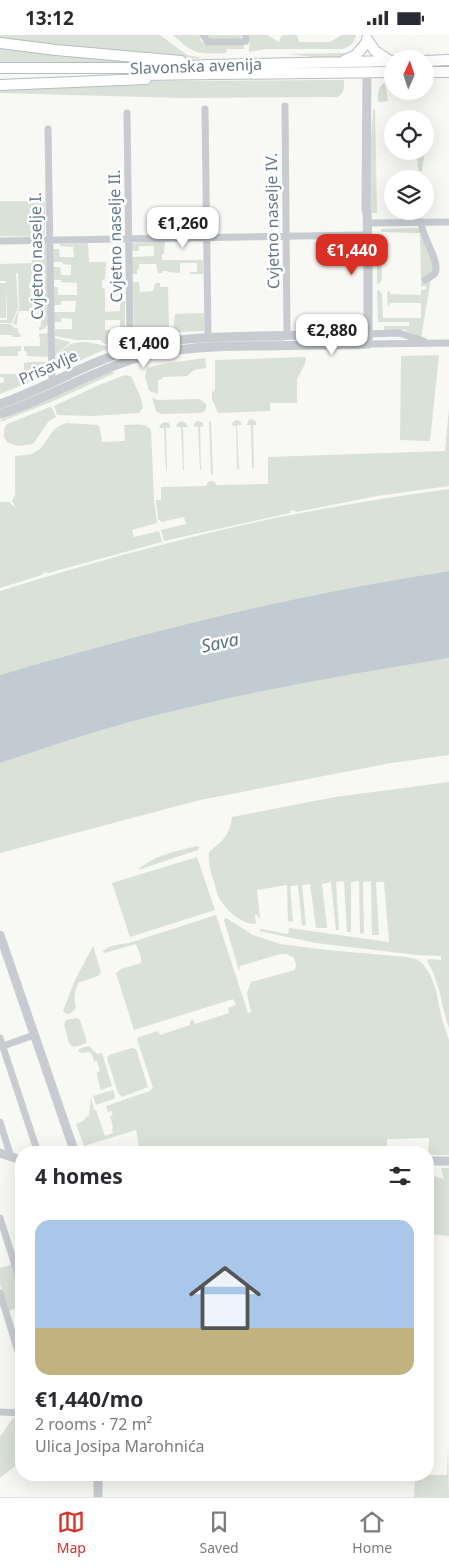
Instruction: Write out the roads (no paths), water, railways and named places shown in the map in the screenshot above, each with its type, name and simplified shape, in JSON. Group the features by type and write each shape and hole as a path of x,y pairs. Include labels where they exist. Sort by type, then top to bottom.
{"main road":[{"path":"337,62 356,55 366,39 375,51 384,56"},
{"path":"0,43 171,61 205,61 229,64"},
{"path":"434,61 449,60"},
{"name":"Slavonska avenija","path":"0,68 137,69 229,64 337,62 384,71"},
{"name":"Slavonska avenija","path":"0,75 184,75 367,67 384,63"},
{"path":"434,72 449,72"},
{"path":"0,85 155,79 184,75"}],"street":[{"path":"203,35 208,42 241,42 246,41 246,35"},
{"path":"366,39 368,344"},
{"name":"Cvjetno naselje IV.","path":"284,106 287,335"},
{"path":"204,109 208,337"},
{"name":"Cvjetno naselje II.","path":"127,113 130,339 134,359"},
{"name":"Cvjetno naselje I.","path":"48,129 52,382"},
{"path":"366,209 364,215 366,235"},
{"path":"421,222 423,234 436,266 434,274 425,280"},
{"path":"368,223 449,222"},
{"path":"0,241 366,235"},
{"name":"Prisavlje","path":"0,404 132,349 172,341 208,337 399,333 434,343"},
{"name":"Prisavlje","path":"0,414 40,399 104,369 134,359 175,350 208,347 449,343"},
{"path":"0,935 73,1146"},
{"path":"3,1046 34,1035"},
{"path":"0,1038 36,1146"},
{"path":"0,1122 15,1155"},
{"path":"0,1153 15,1158"},
{"path":"434,1161 449,1161"},
{"path":"0,1218 15,1265"},
{"path":"0,1293 15,1342"},
{"path":"0,1412 15,1413"},
{"path":"98,1481 98,1497"}],"water":[{"name":"Sava","path":"449,571 449,658 329,678 169,712 114,727 0,763 0,675 111,643 279,602"}]}
